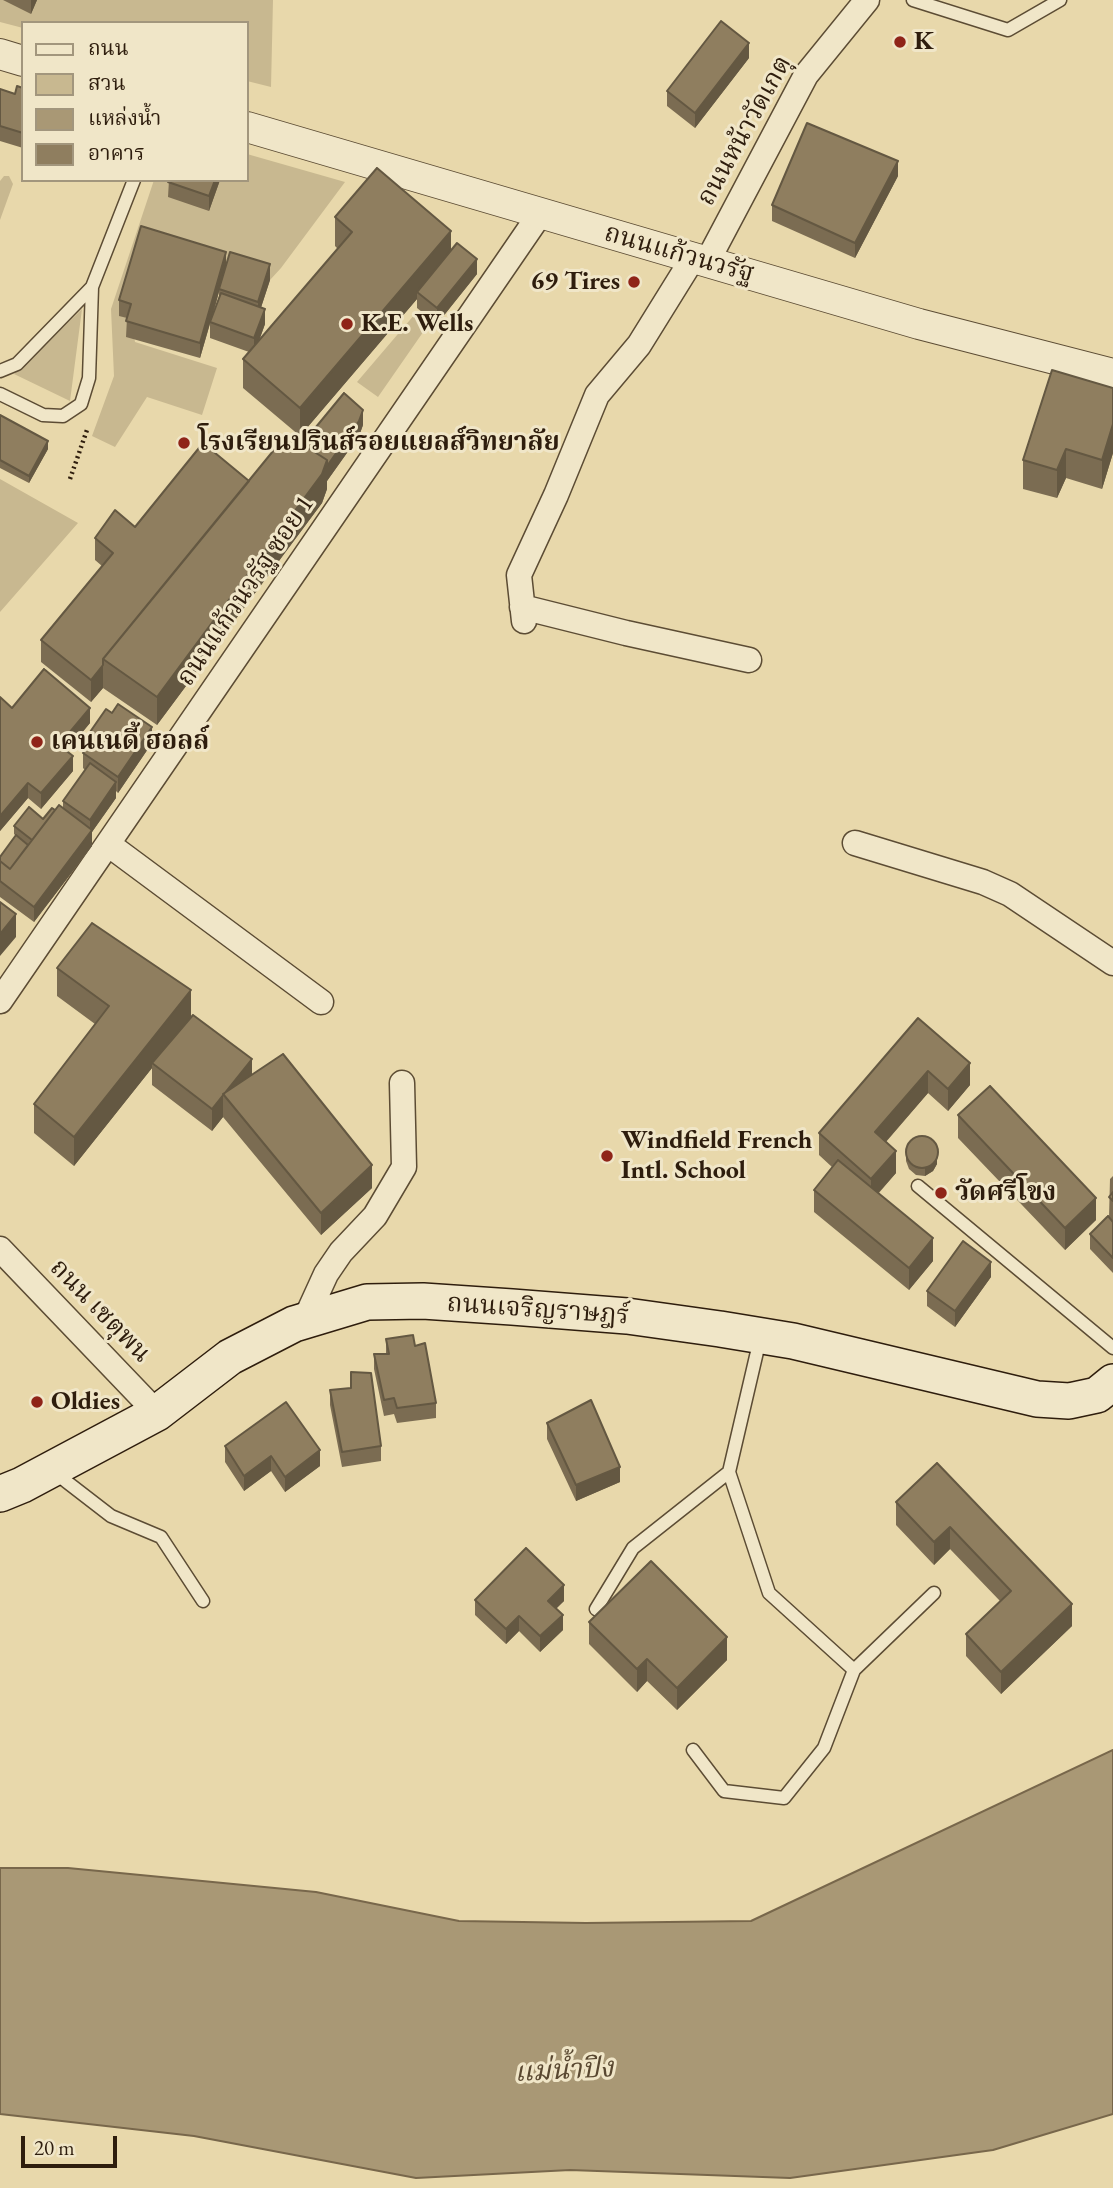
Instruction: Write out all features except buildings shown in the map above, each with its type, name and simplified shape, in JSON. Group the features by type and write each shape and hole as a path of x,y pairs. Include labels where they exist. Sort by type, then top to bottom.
{"main road":[{"name":"ถนนเจริญราษฎร์","path":"0,1494 157,1413 230,1357 305,1320 367,1303 423,1301 627,1316 793,1341 1038,1399 1069,1401 1108,1396"}],"street":[{"name":"ถนนหน้าวัดเกตุ","path":"749,660 523,614 519,575 556,495 597,395 639,345 700,260 806,75 867,0"},
{"path":"0,54 21,60"},
{"name":"ถนนแก้วนวรัฐ","path":"248,127 919,324 1113,374"},
{"name":"ถนนแก้วนวรัฐ ซอย 1","path":"0,1001 540,214"},
{"path":"855,843 984,882 1010,894 1113,963"},
{"path":"108,844 321,1002"},
{"path":"305,1320 326,1274 341,1252 376,1216 404,1167 402,1083"},
{"name":"ถนน เชตุพน","path":"0,1249 157,1413"}],"lane":[{"path":"914,0 1008,30 1060,0"},
{"path":"0,394 43,415 63,416 81,404 89,377 92,287 133,182"},
{"path":"0,371 17,364 92,287"},
{"path":"918,1186 1113,1348"},
{"path":"761,1336 729,1472 769,1592 854,1670"},
{"path":"51,1470 111,1516 161,1537 203,1601"},
{"path":"596,1609 633,1548 729,1472"},
{"path":"693,1751 724,1791 784,1798 824,1748 854,1670 934,1593"}],"green space":[{"path":"0,0 273,0 271,87 248,81 248,21 21,21 21,27 0,22"},
{"path":"248,154 345,182 270,280 230,268 119,315 131,319 135,342 217,368 202,415 147,397 115,447 92,436 114,376 111,309 153,182 248,182"},
{"path":"4,176 9,176 13,184 0,220 0,181"},
{"path":"82,309 70,401 14,374"},
{"path":"415,314 428,325 378,397 357,382"},
{"path":"0,479 78,523 0,612"}],"water":[{"name":"แม่น้ำปิง","path":"1113,1750 1113,2114 993,2150 790,2178 570,2170 416,2178 194,2136 0,2114 0,1868 68,1868 316,1892 459,1921 751,1921"}],"place":[{"name":"K","path":"900,42"},
{"name":"69 Tires","path":"634,282"},
{"name":"K.E. Wells","path":"347,324"},
{"name":"โรงเรียนปรินส์รอยแยลส์วิทยาลัย","path":"184,443"},
{"name":"เคนเนดี้ ฮอลล์","path":"37,742"},
{"name":"Windfield French Intl. School","path":"607,1156"},
{"name":"วัดศรีโขง","path":"941,1193"},
{"name":"Oldies","path":"37,1402"}]}
